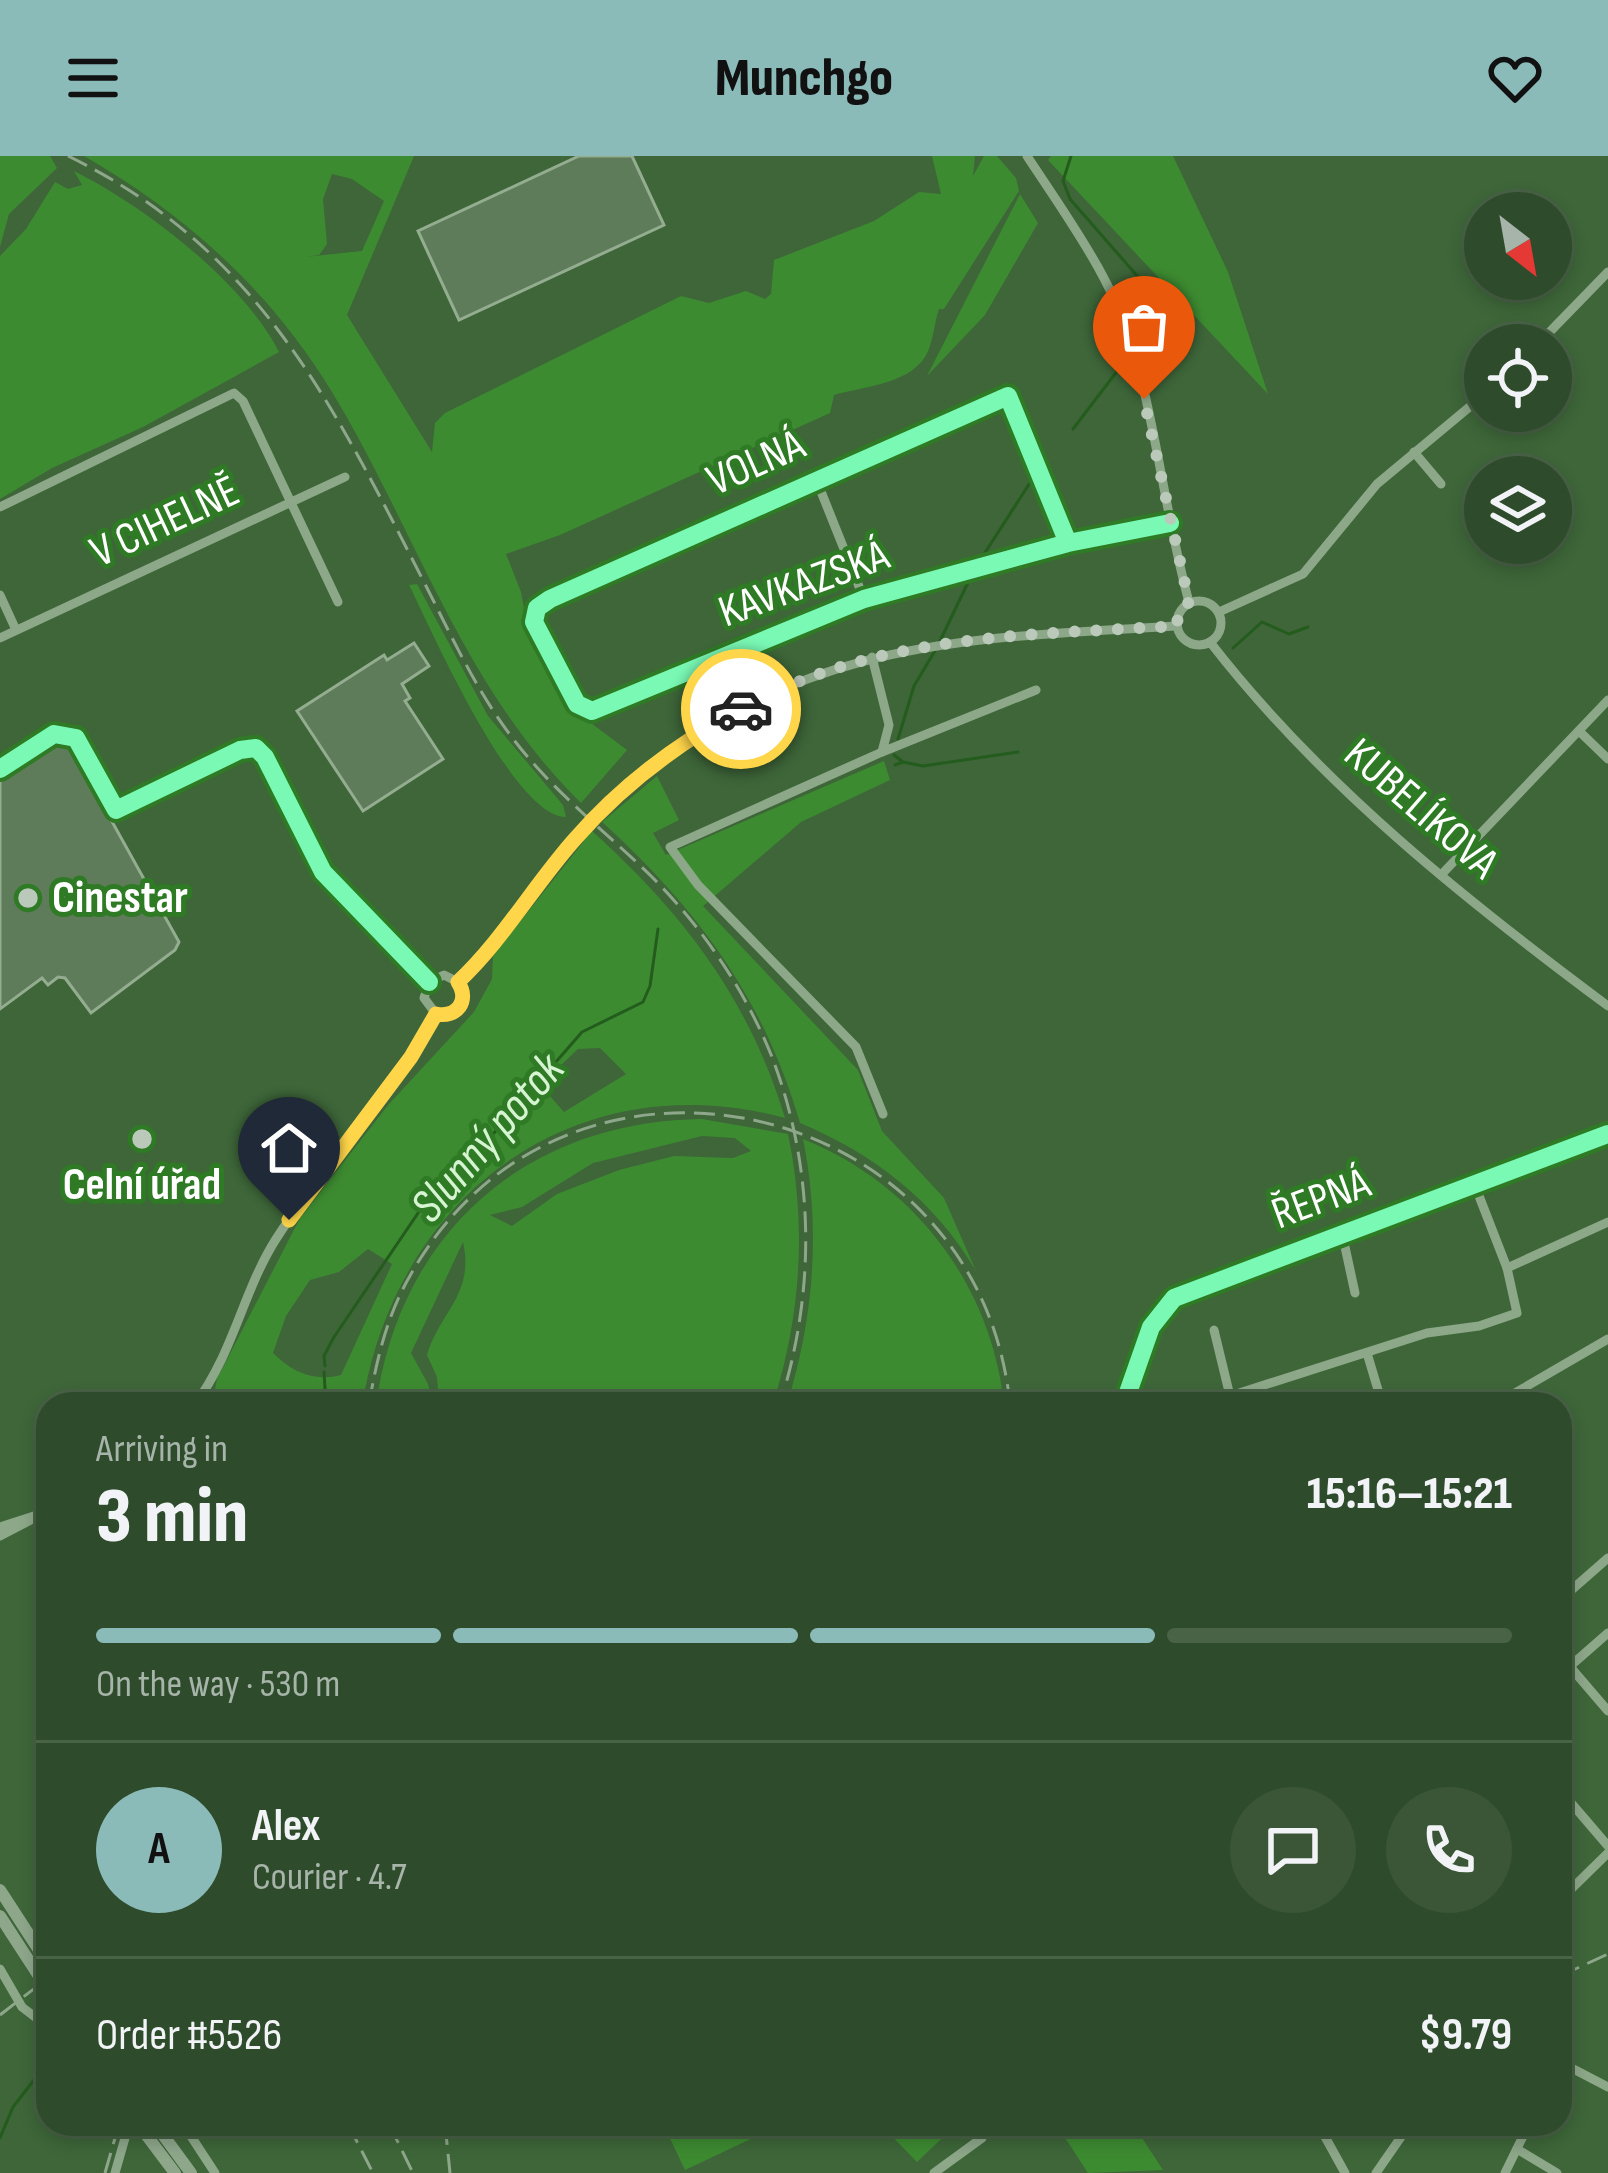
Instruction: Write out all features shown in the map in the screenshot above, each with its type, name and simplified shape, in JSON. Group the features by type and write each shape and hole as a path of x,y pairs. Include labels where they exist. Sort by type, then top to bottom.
{"highway":[{"path":"1,1890 36,1967"},
{"path":"0,1916 36,1950"},
{"path":"144,2136 174,2172"},
{"path":"164,2136 191,2173"}],"street":[{"path":"1027,156 1092,254 1122,318 1136,357 1189,602"},
{"path":"1557,324 1607,273"},
{"path":"0,507 234,393 243,400 338,602"},
{"name":"VOLNÁ","path":"537,608 1008,395 1068,543"},
{"path":"1219,612 1303,574 1376,484 1464,411"},
{"path":"1414,452 1441,484"},
{"name":"V CIHELNĚ","path":"0,638 345,477"},
{"path":"817,479 864,599"},
{"name":"KAVKAZSKÁ","path":"537,608 533,622 551,660 577,704 592,711 864,599 1068,543 1170,523"},
{"path":"0,596 16,630"},
{"path":"1189,602 1208,602 1219,612 1221,627 1210,642 1187,641 1177,626 1178,614 1189,602"},
{"path":"458,982 481,961 606,806 644,771 724,718 795,683 926,645 1177,626"},
{"name":"KUBELÍKOVA","path":"1210,642 1252,694 1364,809 1608,1006"},
{"path":"872,657 889,725 882,752"},
{"path":"884,1114 856,1047 698,885 670,847 882,752 1036,690"},
{"path":"1441,875 1608,700"},
{"path":"1579,731 1608,759"},
{"path":"0,769 54,734 76,738 116,810 240,750 256,748 323,872 429,982"},
{"path":"444,975 458,982 464,994 460,1007 449,1015 436,1014 424,998 429,982 444,975"},
{"path":"202,1392 231,1343 273,1244 411,1057 436,1014"},
{"name":"ŘEPNÁ","path":"1128,1392 1151,1327 1174,1298 1608,1134"},
{"path":"1253,1392 1427,1333 1479,1326 1517,1313 1507,1268 1474,1184"},
{"path":"1507,1268 1608,1222"},
{"name":"ŘEPNÁ","path":"1342,1232 1355,1292"},
{"path":"1214,1330 1228,1392"},
{"path":"1517,1392 1608,1340"},
{"path":"1367,1353 1379,1392"},
{"path":"0,1531 36,1517"},
{"path":"1572,1590 1608,1558"},
{"path":"1572,1664 1608,1633"},
{"path":"1572,1668 1608,1711"},
{"path":"1572,1805 1608,1850 1572,1888"},
{"path":"0,1969 36,2019"},
{"path":"1572,2068 1608,2087"},
{"path":"115,2173 129,2136"},
{"path":"191,2136 215,2173"},
{"path":"1325,2136 1346,2173"},
{"path":"1397,2173 1379,2169 1402,2136"},
{"path":"1505,2173 1523,2136"},
{"path":"934,2173 982,2138"},
{"path":"1516,2149 1557,2173"}],"green space":[{"path":"0,156 50,156 57,168 9,214 0,247"},
{"path":"84,156 414,156 347,315 432,452 435,423 445,413 681,296 709,303 746,291 765,299 771,294 774,260 874,221 919,192 941,194 932,156 975,156 973,176 984,156 997,156 1016,178 1019,191 944,309 939,309 925,357 907,374 834,395 830,413 560,535 506,554 521,592 528,629 583,717 627,750 581,803 540,757 472,658 362,445 308,355 223,258","holes":["332,174 352,179 384,201 362,251 305,257 319,255 327,244 323,199"]},
{"path":"1051,156 1173,156 1228,272 1268,394 1048,160"},
{"path":"74,171 130,204 189,248 242,299 279,352 0,499 0,256 26,229 55,182 68,189 82,185"},
{"path":"1020,194 1038,223 985,315 927,376"},
{"path":"417,584 488,716 563,805 566,817 545,809 499,756 409,585"},
{"path":"884,761 890,780 801,822 703,906 858,1070 882,1131 944,1198 976,1271 942,1223 900,1182 853,1149 800,1123 767,1036 724,959 668,888 602,822 657,776 679,820 653,833 666,855"},
{"path":"592,831 684,926 709,961 752,1034 785,1118 709,1105 637,1109 571,1128 511,1159 459,1203 416,1258 384,1323 365,1392 214,1392 300,1218 389,1104 474,1012 492,979 493,956","holes":["600,1048 626,1074 564,1112 540,1085 578,1049","368,1249 392,1264 341,1375 304,1374 273,1353 286,1316 310,1280 339,1272"]},
{"path":"702,1119 788,1134 798,1202 798,1270 790,1337 776,1392 438,1392 427,1355 460,1290 463,1242 411,1353 430,1392 378,1392 393,1332 417,1279 449,1232 488,1193 533,1162 584,1139 641,1124","holes":["702,1136 735,1138 751,1151 733,1158 674,1156 619,1170 557,1194 512,1226 490,1215 522,1207 593,1163"]},
{"path":"803,1139 880,1183 941,1244 983,1319 1002,1392 790,1392 812,1273 809,1172"},
{"path":"669,2136 757,2136 685,2170"},
{"path":"892,2136 944,2136 917,2162"},
{"path":"1064,2136 1141,2136 1163,2170 1088,2173"}],"building":[{"path":"579,156 632,156 664,225 459,320 418,231"},
{"path":"414,643 429,666 402,684 410,698 405,701 443,759 363,811 297,711 384,655 387,660"},
{"path":"56,743 70,746 179,942 175,950 91,1013 65,978 58,977 48,985 42,978 0,1009 0,778"}],"waterway":[{"name":"Slunný potok","path":"1071,156 1063,181 1070,199 1153,294 1153,307 1139,341"},
{"name":"Slunný potok","path":"1073,429 1118,370"},
{"name":"Slunný potok","path":"979,562 1035,475"},
{"name":"Slunný potok","path":"940,641 972,574"},
{"path":"1233,648 1262,622 1289,634 1308,627"},
{"name":"Slunný potok","path":"898,739 914,686 936,649"},
{"path":"903,762 923,766 1018,752"},
{"name":"Slunný potok","path":"894,755 903,762 895,765"},
{"name":"Slunný potok","path":"325,1366 324,1356 334,1337 433,1191 494,1133 582,1032 643,1002 650,986 658,929"},
{"name":"Slunný potok","path":"324,1372 325,1392"},
{"name":"Slunný potok","path":"0,2138 13,2107 36,2077"}],"railway":[{"path":"68,156 135,194 192,237 284,339 358,456 498,718 543,774 671,897 736,984 772,1057 803,1186 805,1274 783,1392"},
{"path":"371,1392 384,1337 411,1274 480,1189 565,1136 660,1114 757,1121 847,1155 925,1215 981,1298 1007,1392"},
{"path":"1572,1970 1608,1954"},
{"path":"0,2015 36,1987"},
{"path":"105,2173 116,2136"},
{"path":"354,2136 373,2173"},
{"path":"395,2136 413,2173"},
{"path":"446,2136 450,2173"}],"cycle path":[{"path":"1068,543 1008,396 550,599 537,608 534,622 577,704 592,711 864,599 1068,543 1170,523"},
{"path":"0,769 54,734 76,738 116,810 240,750 256,748 265,757 323,872 429,982"},
{"path":"1128,1392 1151,1327 1174,1298 1608,1134"}],"way so far":[{"path":"741,709 835,668 926,645 1177,626 1178,614 1189,602 1144,399"}],"place":[{"name":"Cinestar","path":"28,898"},
{"name":"Celní úřad","path":"142,1139"}],"route":[{"path":"289,1220 411,1057 436,1014 449,1015 460,1007 464,994 458,982 481,961 575,839 644,771 741,709"}]}
